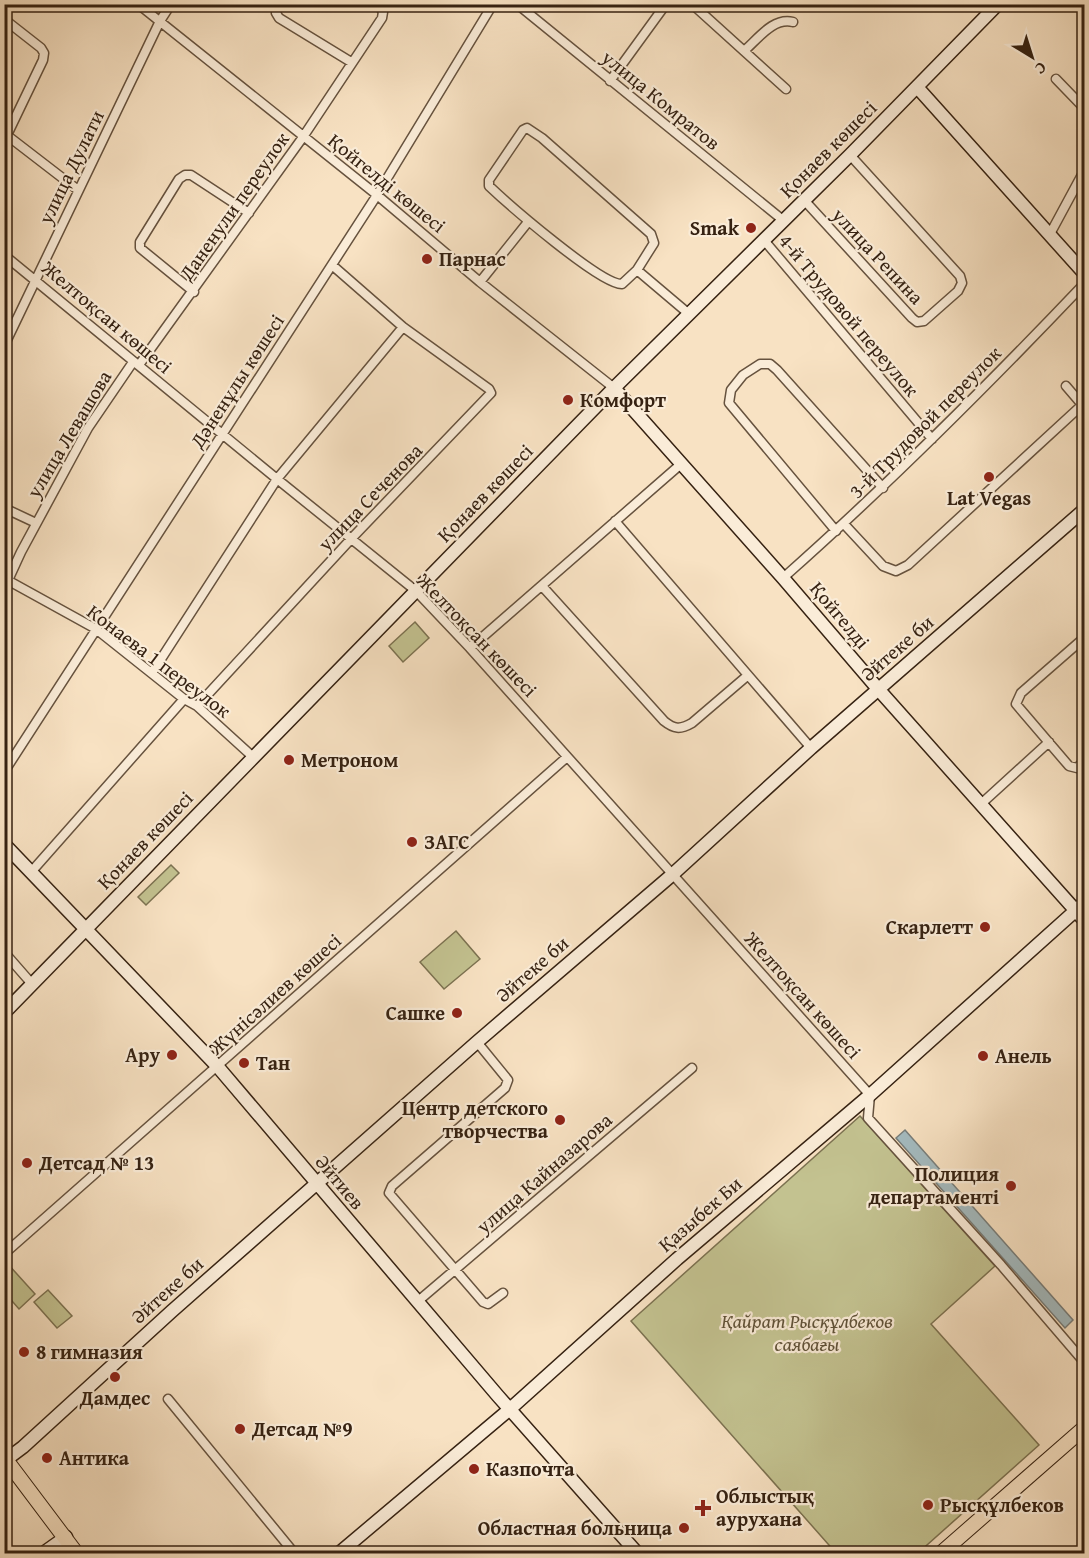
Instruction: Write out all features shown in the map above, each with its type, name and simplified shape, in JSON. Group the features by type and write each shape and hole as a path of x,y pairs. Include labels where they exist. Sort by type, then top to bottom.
{"main road":[{"path":"939,1554 1084,1428"},
{"path":"6,1458 77,1554"}],"street":[{"name":"Қойгелді көшесі","path":"138,4 614,388"},
{"name":"улица Дулати","path":"4,346 160,21 171,4"},
{"path":"279,4 276,13 279,18 351,62"},
{"name":"Даненули переулок","path":"136,363 194,292 303,137 382,18 383,12 378,4"},
{"name":"Дәненұлы көшесі","path":"4,772 377,195 493,4"},
{"name":"улица Комратов","path":"518,4 784,221"},
{"path":"610,81 666,4"},
{"path":"692,4 786,89"},
{"name":"Қонаев көшесі","path":"4,1013 614,388 850,155 998,4"},
{"path":"4,19 41,48 44,53 43,60 6,134 78,190"},
{"path":"744,51 774,24 786,20 793,22"},
{"path":"1056,80 1084,108"},
{"path":"917,87 1084,273"},
{"path":"527,128 542,138 651,234 654,243 637,270 622,284 616,284 528,222 488,184 523,130 527,128"},
{"name":"улица Репина","path":"804,201 917,321 924,321 958,291 962,283 960,276 850,155"},
{"path":"1050,234 1084,171"},
{"path":"194,292 140,248 140,242 179,179 185,175 191,175 249,213"},
{"path":"480,282 528,222"},
{"name":"4-й Трудовой переулок","path":"763,239 932,440"},
{"name":"Желтоқсан көшесі","path":"4,255 416,591 470,648 870,1095"},
{"name":"улица Сеченова","path":"197,706 351,539 491,393 489,389 403,327 332,265"},
{"path":"637,270 689,314"},
{"name":"3-й Трудовой переулок","path":"783,578 883,488 1084,284"},
{"path":"152,673 277,479 403,327"},
{"name":"улица Левашова","path":"7,585 21,552 88,428 136,363"},
{"path":"836,531 729,404 731,390 743,375 760,364 770,364 883,488"},
{"path":"844,524 884,566 896,571 908,565 1083,406 1066,386"},
{"name":"Қойгелді","path":"614,388 981,804 1080,906 1084,920"},
{"path":"470,648 681,464"},
{"path":"4,508 36,523"},
{"name":"Әйтеке би","path":"6,1458 23,1447 316,1184 673,874 812,748 1084,510"},
{"path":"615,521 747,676 812,748"},
{"name":"Конаева 1 переулок","path":"7,585 96,629 184,699 197,706 254,757"},
{"path":"542,586 664,721 673,728 683,728 692,723 747,676"},
{"path":"1084,638 1021,693 1016,704 1069,766 1077,768 1084,761"},
{"path":"32,872 184,699"},
{"path":"981,804 1049,742"},
{"name":"Жүнісәлиев көшесі","path":"4,1254 567,757"},
{"name":"Әйтиев","path":"4,844 218,1067 417,1302 638,1554"},
{"name":"Қазыбек Би","path":"338,1554 510,1409 677,1258 870,1095 1080,906"},
{"path":"4,952 32,984"},
{"path":"477,1042 508,1080 505,1088 392,1185 389,1193 483,1302 488,1304 503,1293"},
{"name":"улица Кайназарова","path":"417,1302 692,1068"},
{"path":"870,1095 868,1118 1001,1265 1084,1362"},
{"path":"168,1399 296,1554"},
{"path":"42,1554 66,1537"}],"green space":[{"path":"415,622 429,638 403,662 389,646"},
{"path":"171,865 179,873 146,905 138,897"},
{"path":"456,931 480,959 444,989 420,962"},
{"name":"Қайрат Рысқұлбеков саябағы","path":"860,1116 995,1266 931,1324 1039,1445 918,1553 836,1553 631,1321"},
{"path":"7,1263 35,1294 19,1309 5,1293 5,1265"},
{"path":"48,1290 72,1316 57,1328 34,1302"}],"water":[{"path":"905,1130 1073,1320 1065,1328 896,1138"}],"place":[{"name":"Smak","path":"751,228"},
{"name":"Парнас","path":"427,259"},
{"name":"Комфорт","path":"568,400"},
{"name":"Lat Vegas","path":"989,477"},
{"name":"Метроном","path":"289,760"},
{"name":"ЗАГС","path":"412,842"},
{"name":"Скарлетт","path":"985,927"},
{"name":"Сашке","path":"457,1013"},
{"name":"Ару","path":"172,1055"},
{"name":"Анель","path":"983,1056"},
{"name":"Тан","path":"244,1063"},
{"name":"Центр детского творчества","path":"560,1120"},
{"name":"Детсад № 13","path":"27,1163"},
{"name":"Полиция департаменті","path":"1011,1186"},
{"name":"8 гимназия","path":"24,1352"},
{"name":"Дамдес","path":"115,1377"},
{"name":"Детсад №9","path":"240,1429"},
{"name":"Антика","path":"47,1458"},
{"name":"Казпочта","path":"474,1469"},
{"name":"Рысқұлбеков","path":"928,1505"},
{"name":"Облыстық аурухана","path":"703,1508"},
{"name":"Областная больница","path":"684,1528"}]}
